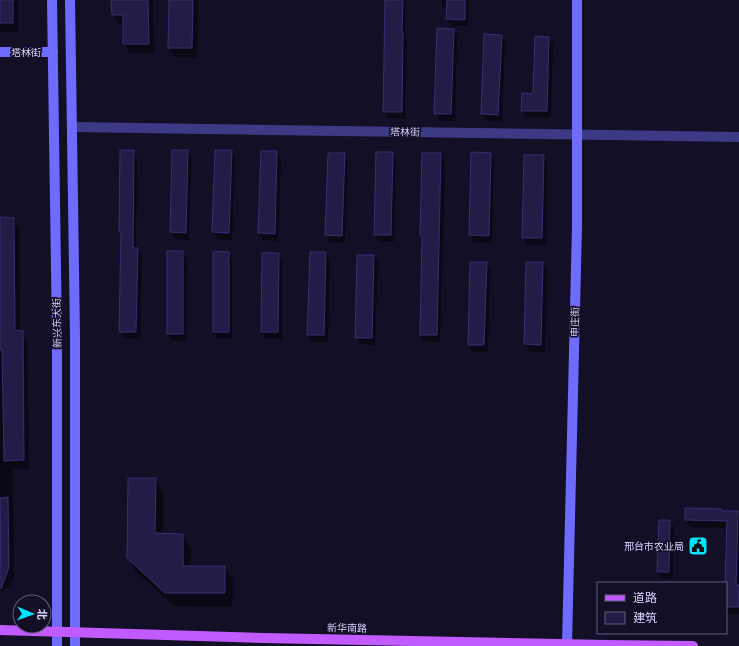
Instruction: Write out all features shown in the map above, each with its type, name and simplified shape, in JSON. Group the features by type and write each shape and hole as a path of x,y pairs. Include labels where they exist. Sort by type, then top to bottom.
{"main road":[{"name":"新兴东大街","path":"52,0 57,336 57,646"},
{"name":"新兴东大街","path":"70,0 75,336 75,646"},
{"name":"申庄街","path":"567,644 576,245 578,0"},
{"name":"塔林街","path":"0,52 53,52"},
{"name":"新华南路","path":"0,630 264,638 693,646"}],"street":[{"name":"塔林街","path":"72,127 739,137"}],"building":[{"path":"0,0 13,0 13,23 0,23"},
{"path":"111,0 148,0 149,44 123,44 123,15 112,15"},
{"path":"169,0 193,0 192,48 168,48"},
{"path":"385,0 403,0 402,112 383,112"},
{"path":"447,0 465,0 465,20 446,19"},
{"path":"437,28 454,29 451,114 434,114"},
{"path":"484,34 502,35 498,115 481,114"},
{"path":"535,36 549,37 547,111 521,111 522,93 533,94"},
{"path":"120,150 134,150 133,248 138,248 136,332 119,332 121,232 119,232"},
{"path":"172,150 188,150 186,233 170,232"},
{"path":"215,150 232,150 229,233 212,232"},
{"path":"261,151 277,151 275,234 258,233"},
{"path":"376,152 393,152 391,235 374,235"},
{"path":"471,152 491,153 489,236 469,235"},
{"path":"328,153 345,153 342,236 325,235"},
{"path":"422,153 441,153 437,335 420,335"},
{"path":"524,155 544,155 542,238 522,238"},
{"path":"0,217 14,218 15,330 23,331 24,460 4,461 2,350 0,350"},
{"path":"167,251 183,251 183,334 167,334"},
{"path":"213,251 229,252 229,332 213,332"},
{"path":"310,252 326,252 324,335 307,335"},
{"path":"262,253 279,253 278,332 261,332"},
{"path":"357,255 374,255 372,338 355,338"},
{"path":"470,262 487,262 484,345 468,345"},
{"path":"526,262 543,262 541,345 524,344"},
{"path":"128,478 156,478 155,533 183,534 183,566 225,566 225,593 165,593 127,558"},
{"path":"8,497 9,567 1,589 0,498"},
{"path":"685,508 738,511 736,585 739,585 739,607 727,607 727,582 725,582 727,521 685,520"},
{"path":"659,520 670,520 669,572 657,572"}],"place":[{"name":"邢台市农业局","path":"698,546"}]}
